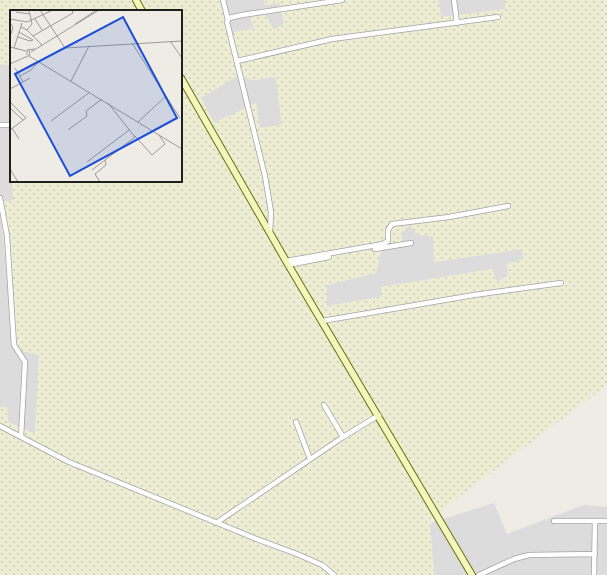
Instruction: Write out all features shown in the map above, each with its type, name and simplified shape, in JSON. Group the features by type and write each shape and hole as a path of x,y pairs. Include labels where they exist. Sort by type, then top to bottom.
{"street":[{"path":"136,0 141,10"},
{"path":"223,0 228,20 228,27 266,176 271,212 270,233"},
{"path":"228,20 242,15 342,0"},
{"path":"454,0 458,23"},
{"path":"237,61 332,39 498,17"},
{"path":"182,80 287,263 379,415 472,575"},
{"path":"0,198 7,236 14,345 25,362 21,437"},
{"path":"287,263 383,244 388,241 388,230 392,224 449,217 508,206"},
{"path":"287,263 411,243"},
{"path":"322,321 481,294 561,283"},
{"path":"324,405 343,437"},
{"path":"216,523 343,437 379,415"},
{"path":"296,422 310,460"},
{"path":"0,426 69,462 322,565 334,575"},
{"path":"554,521 607,520"},
{"path":"594,575 595,521"},
{"path":"479,575 514,559 529,555 595,554"}],"shaded area":[{"path":"221,0 264,0 265,5 279,3 284,23 274,30 250,17 254,29 227,33"},
{"path":"438,0 505,0 505,9 441,17"},
{"path":"0,64 10,65 10,182 12,182 13,200 0,203"},
{"path":"237,76 254,80 276,77 282,125 260,128 256,103 214,123 201,98"},
{"path":"0,203 14,349 39,355 35,434 8,422 7,408 0,407"},
{"path":"410,225 433,236 434,262 522,249 524,260 508,276 497,282 492,269 381,287 381,297 327,306 327,285 376,273 381,250"},
{"path":"494,503 507,534 584,505 607,507 607,575 432,575 427,524"}],"green space":[{"path":"0,0 221,0 228,33 254,29 250,17 266,15 274,30 284,23 279,3 265,5 264,0 326,0 326,5 352,0 438,0 441,17 505,9 505,0 607,0 607,385 430,519 434,575 0,575 0,407 7,407 8,422 35,434 39,355 14,349 0,203 13,200 12,182 182,182 182,10 10,10 10,65 0,64","holes":["237,76 254,80 276,77 282,125 260,128 256,103 214,123 201,98","410,225 417,235 433,236 434,262 522,249 524,259 507,264 508,276 497,282 492,269 381,287 381,297 327,306 327,285 376,273 381,250 402,245 402,231"]}]}
